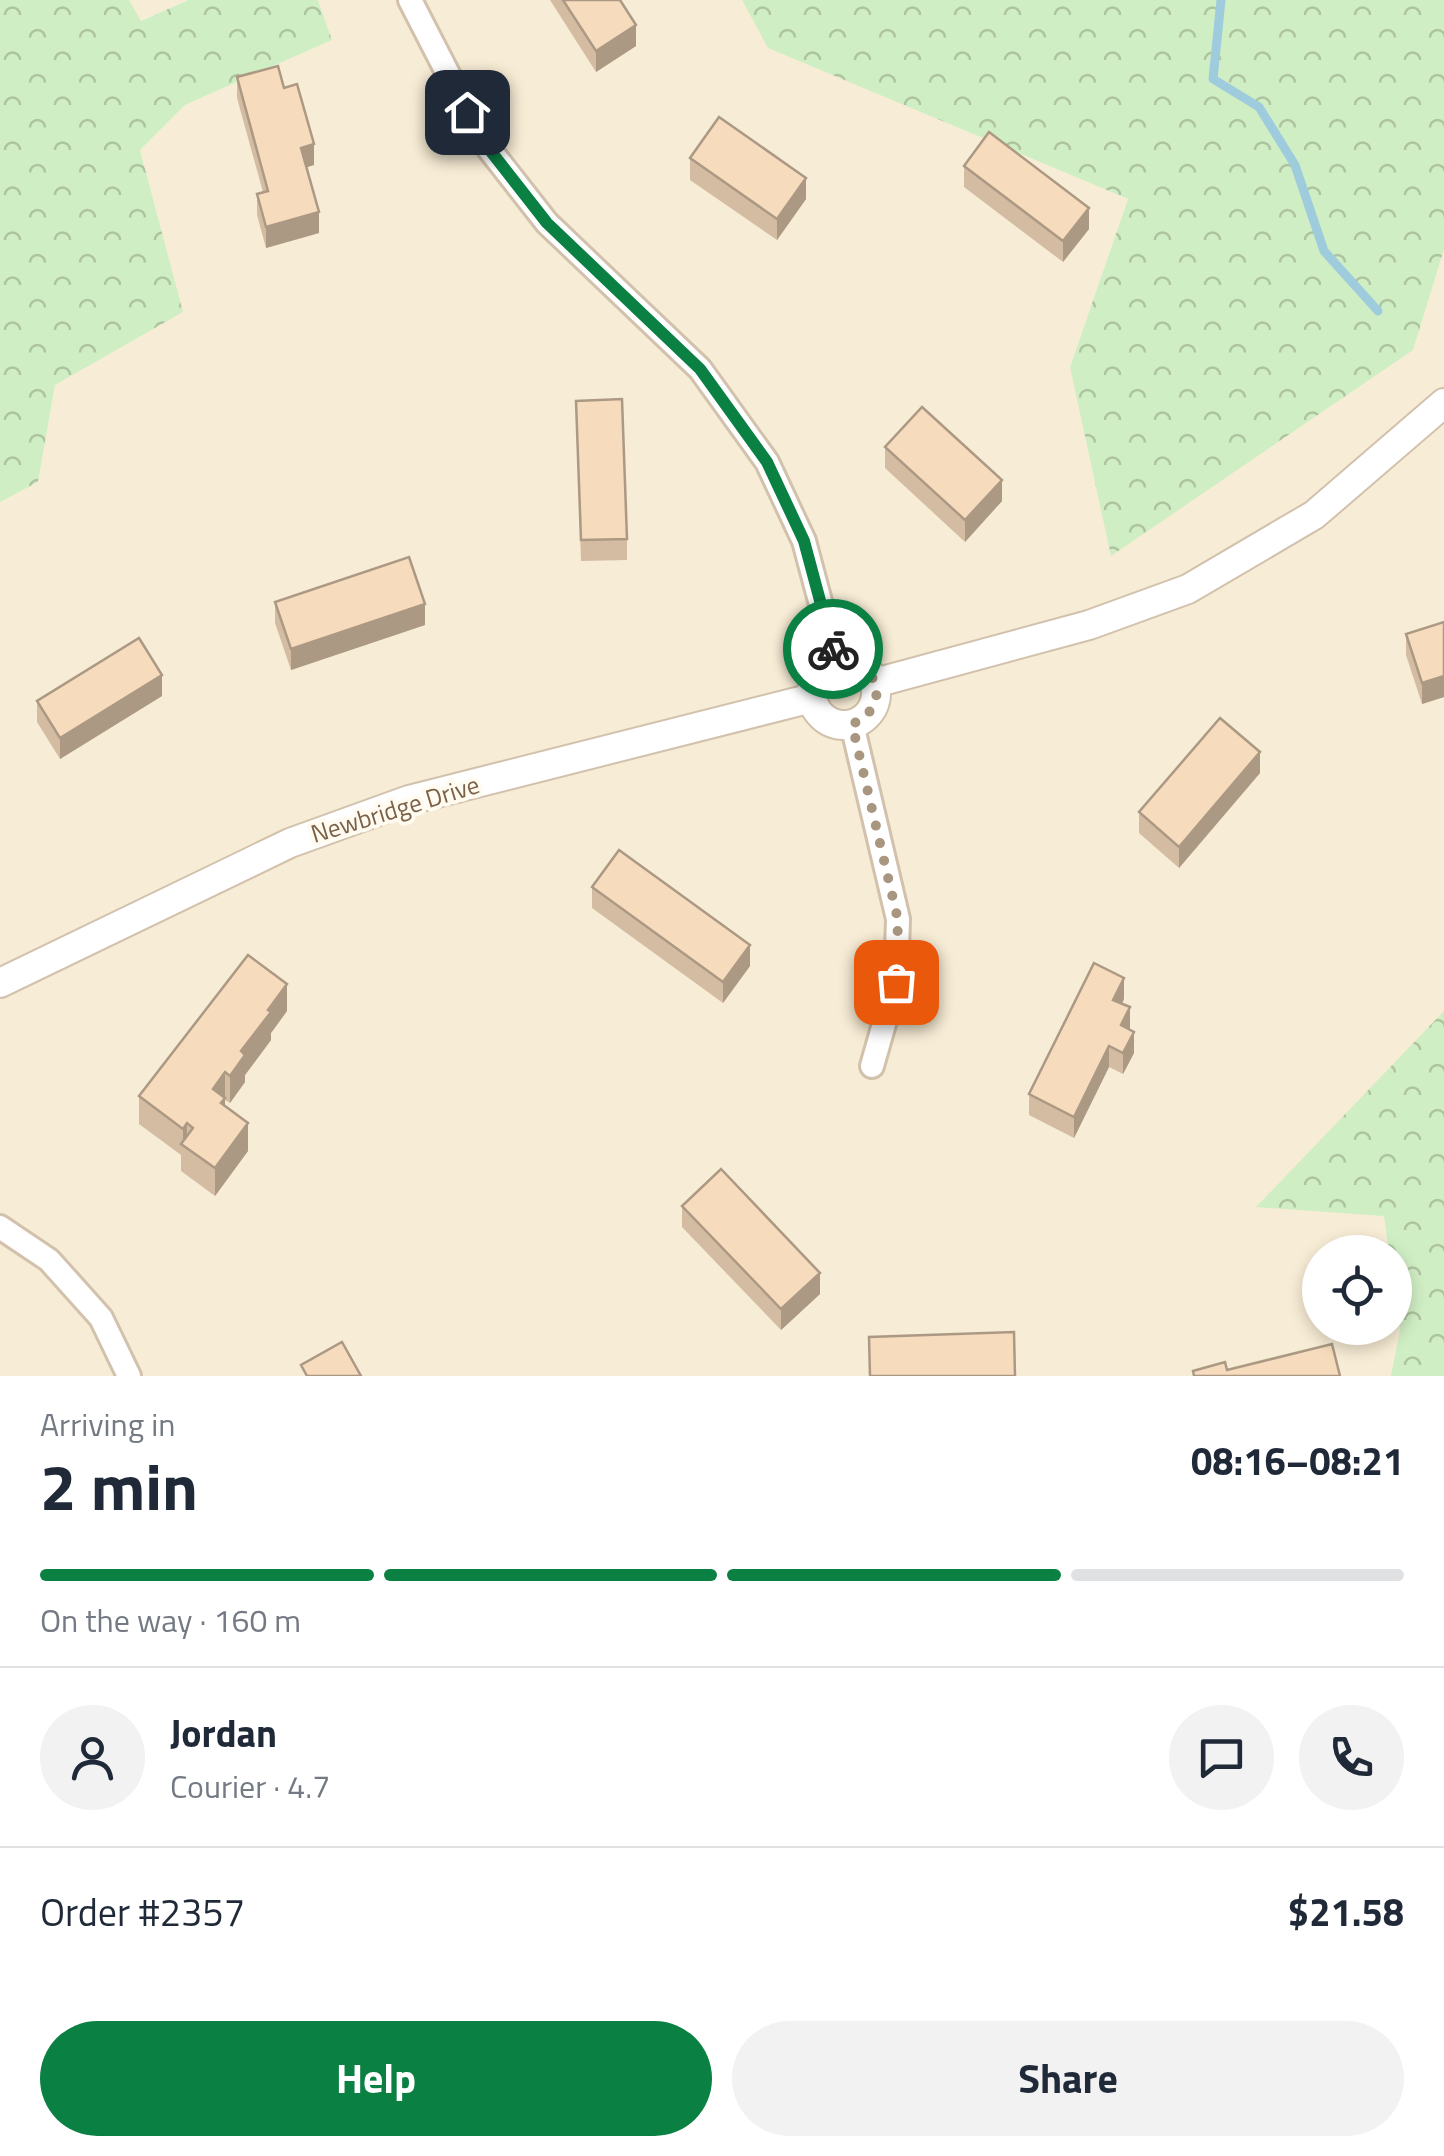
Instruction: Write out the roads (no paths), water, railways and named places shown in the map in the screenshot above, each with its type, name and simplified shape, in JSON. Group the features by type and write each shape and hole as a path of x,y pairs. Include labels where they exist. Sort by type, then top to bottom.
{"street":[{"path":"410,0 482,140 547,223 700,369 767,462 804,541 836,660"},
{"path":"875,683 1089,625 1188,588 1314,515 1444,403"},
{"path":"836,660 858,663 875,683 872,709 852,724 826,720 812,698 818,672 836,660"},
{"name":"Newbridge Drive","path":"0,983 290,843 409,800 812,698"},
{"path":"852,724 898,920 896,982 872,1066"},
{"path":"0,1227 49,1260 101,1318 129,1376"}],"waterway":[{"path":"1221,0 1213,79 1259,107 1295,165 1324,251 1378,311"}]}
